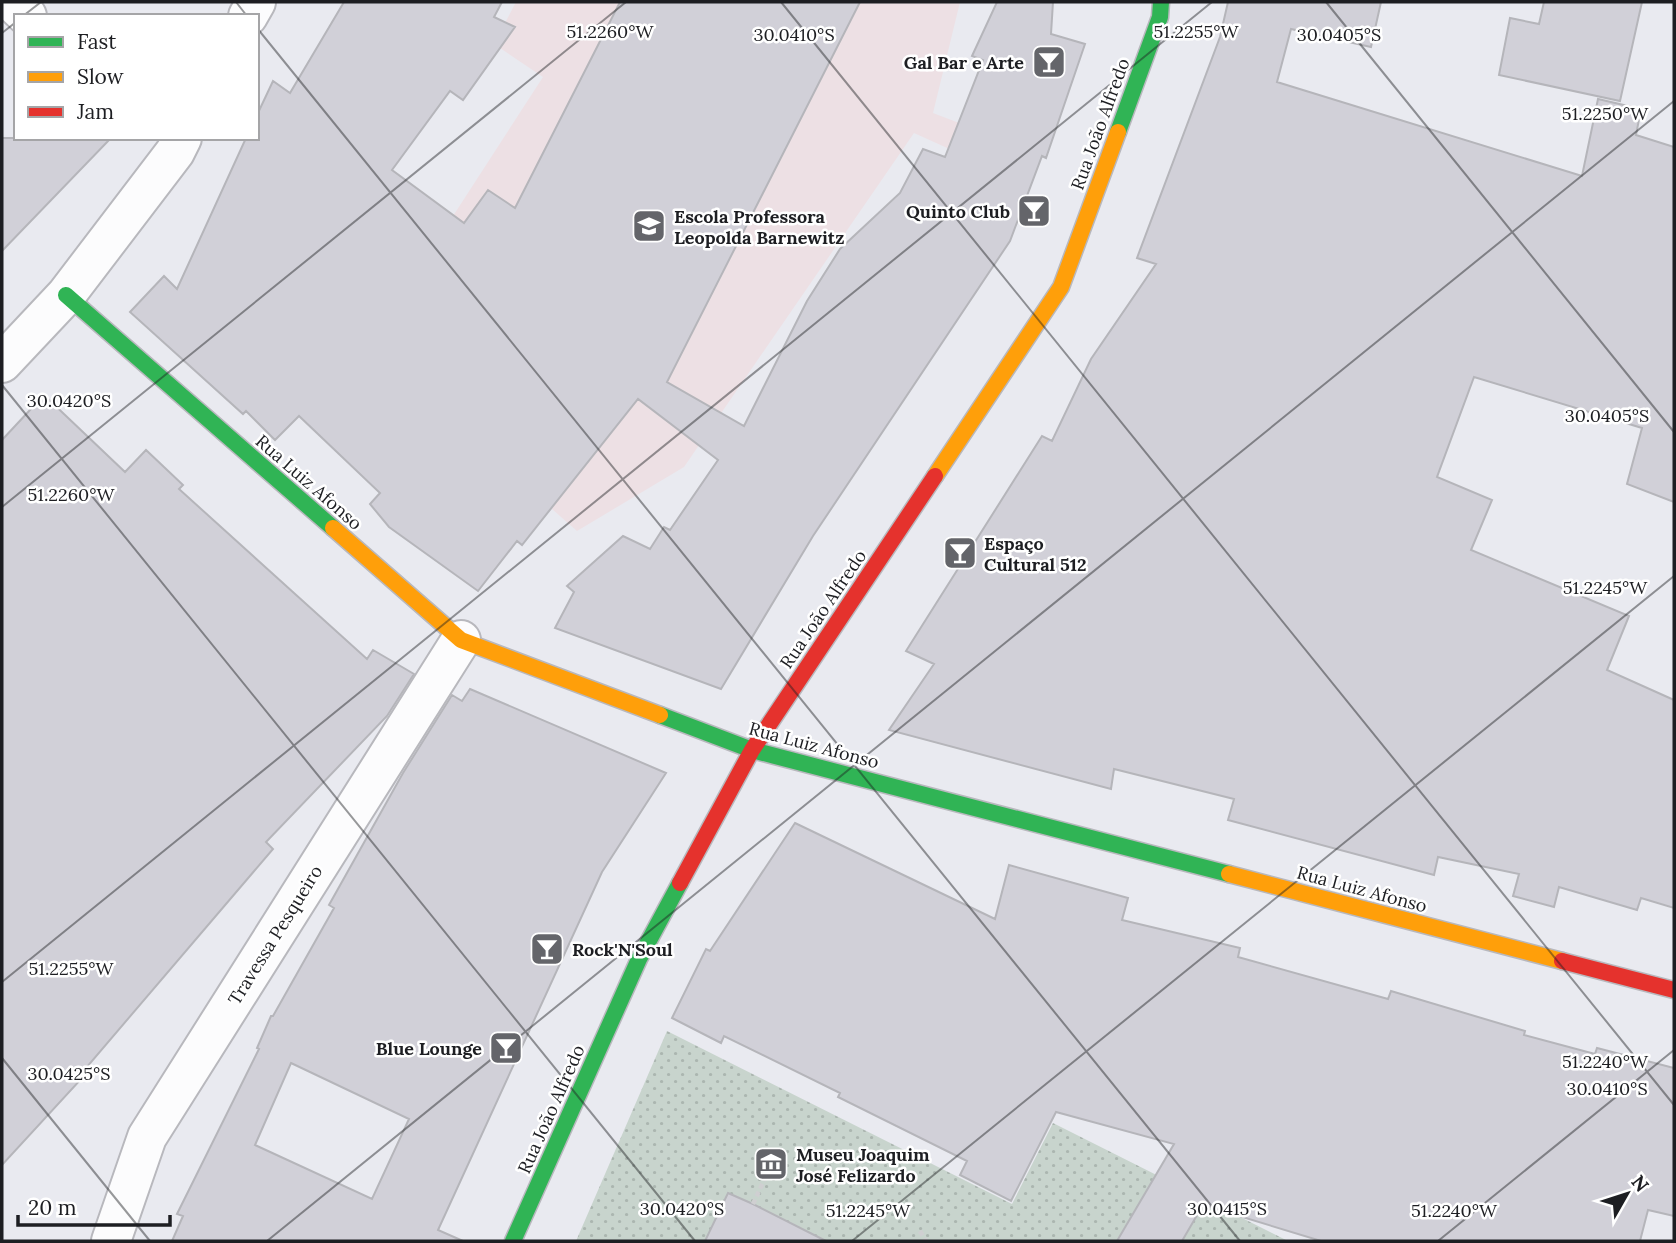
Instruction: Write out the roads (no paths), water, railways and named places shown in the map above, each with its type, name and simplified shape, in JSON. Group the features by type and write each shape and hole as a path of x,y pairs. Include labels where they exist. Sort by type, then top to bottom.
{"street":[{"path":"12,2 25,14"},
{"name":"Rua João Alfredo","path":"513,1241 639,958 752,750 1061,287 1160,17 1161,2"},
{"path":"2,363 66,295 172,143"},
{"name":"Rua Luiz Afonso","path":"66,295 461,640 752,750 1674,990"},
{"name":"Travessa Pesqueiro","path":"111,1241 147,1137 461,640"}],"place":[{"name":"Gal Bar e Arte","path":"1049,62"},
{"name":"Quinto Club","path":"1034,211"},
{"name":"Escola Professora Leopolda Barnewitz","path":"649,226"},
{"name":"Espaço Cultural 512","path":"960,553"},
{"name":"Rock'N'Soul","path":"547,949"},
{"name":"Blue Lounge","path":"506,1048"},
{"name":"Museu Joaquim José Felizardo","path":"771,1164"}]}
